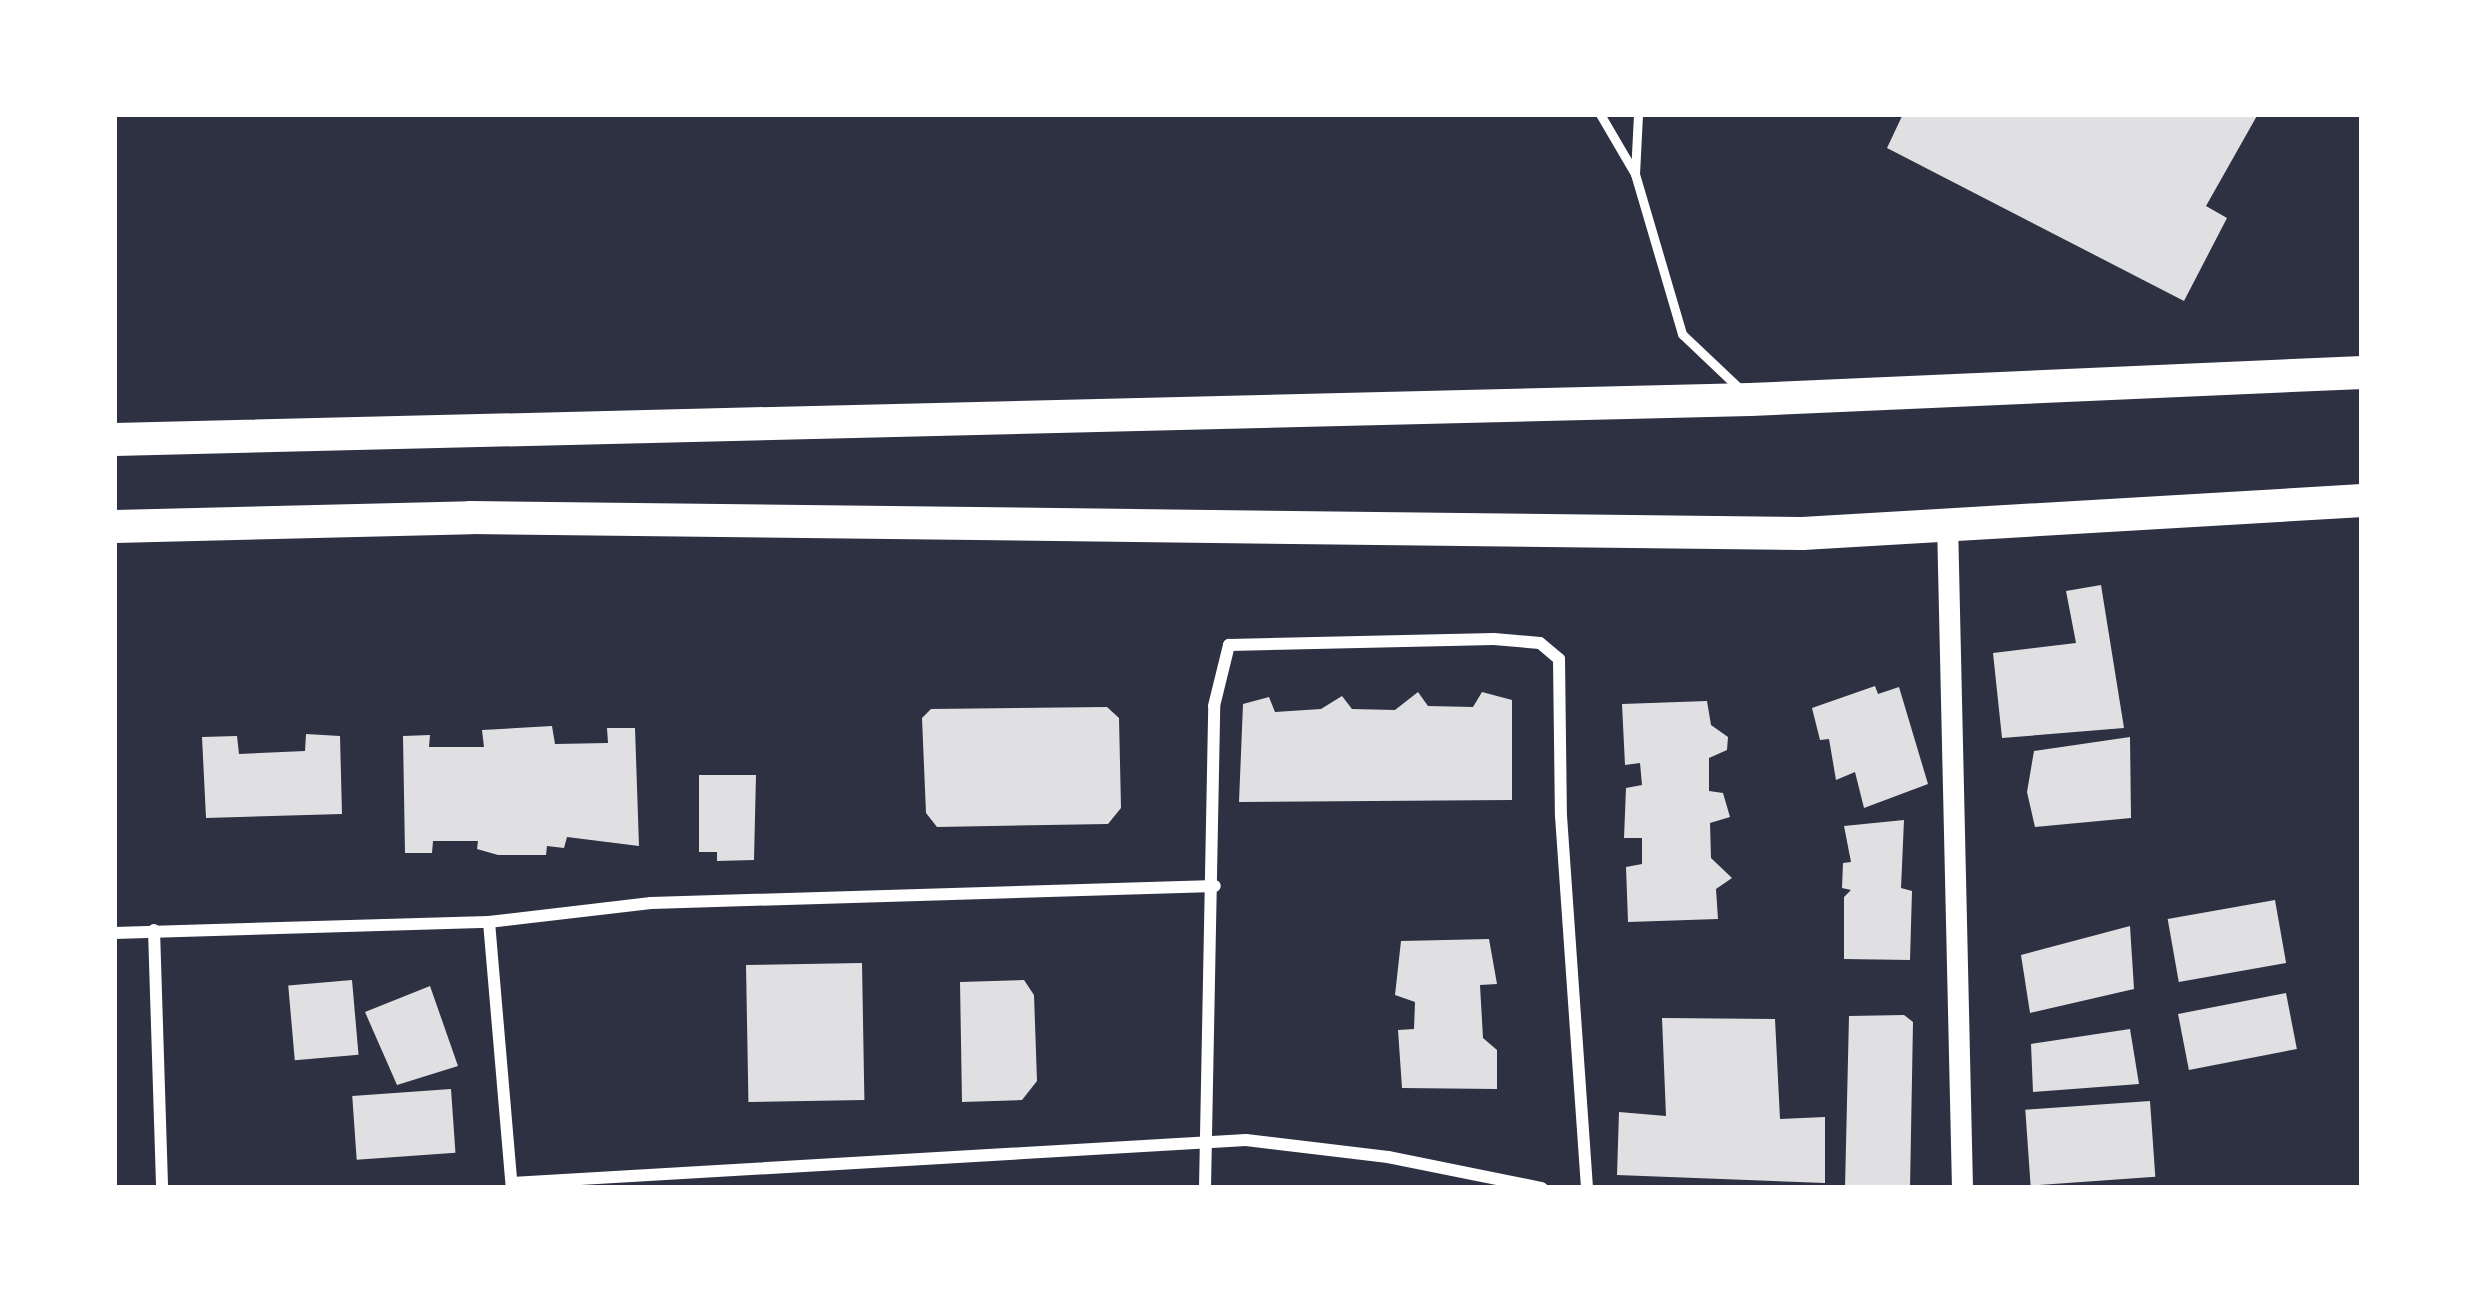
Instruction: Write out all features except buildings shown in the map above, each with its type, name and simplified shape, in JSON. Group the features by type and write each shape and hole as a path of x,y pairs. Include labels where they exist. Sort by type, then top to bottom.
{"highway":[{"path":"114,439 1750,399 2362,372"},
{"path":"114,526 470,517 1802,533 2362,500"}],"street":[{"path":"1947,522 1962,1188"},
{"path":"1204,1188 1215,886 1214,706 1229,644 1494,639 1550,648 1559,659 1561,816 1588,1188"},
{"path":"114,933 489,922 651,903 1215,886"},
{"path":"489,922 512,1186 1202,1147 1246,1140 1388,1157 1542,1188"},
{"path":"154,930 162,1188"},
{"path":"833,1169 835,1188"}],"lane":[{"path":"1600,114 1635,174 1682,334 1750,399"},
{"path":"1635,174 1638,114"}]}
